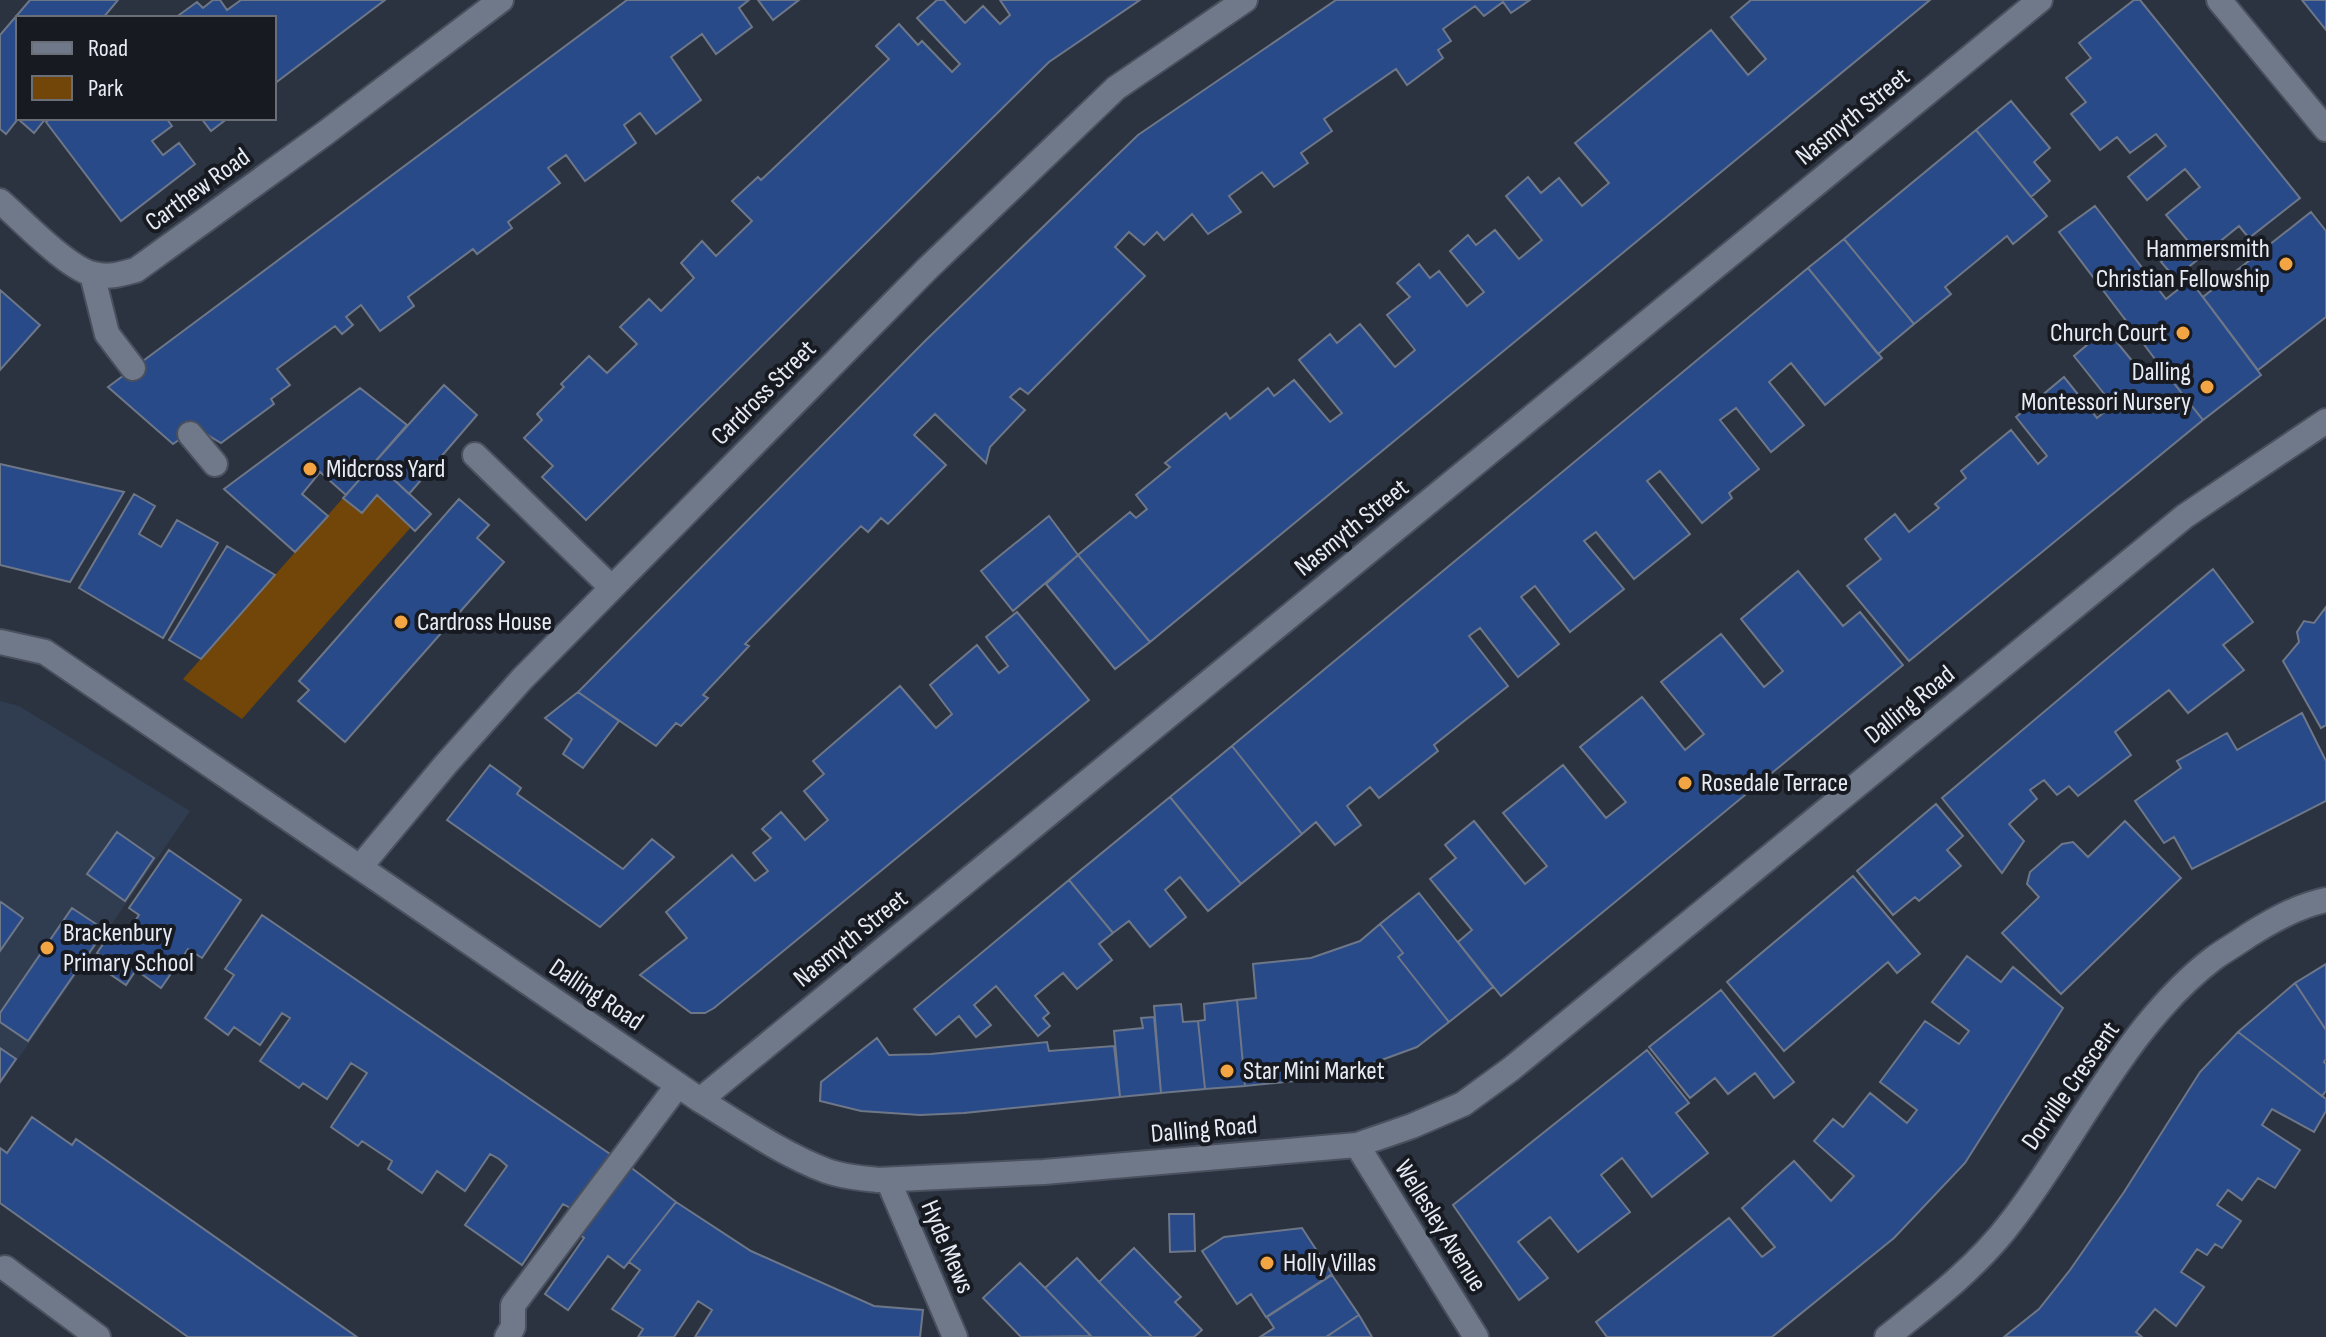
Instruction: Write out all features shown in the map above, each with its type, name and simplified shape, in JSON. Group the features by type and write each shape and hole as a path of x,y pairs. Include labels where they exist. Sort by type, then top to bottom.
{"street":[{"name":"Carthew Road","path":"92,274 115,276 136,270 324,134 501,0"},
{"name":"Cardross Street","path":"360,867 522,679 927,269 1116,88 1245,0"},
{"name":"Nasmyth Street","path":"700,1100 2040,0"},
{"path":"2219,0 2326,129"},
{"path":"0,201 71,262 92,274 107,334 133,368"},
{"name":"Dalling Road","path":"0,642 45,652 700,1100 780,1150 829,1172 888,1180 1044,1172 1357,1145 1463,1104 1511,1069 2185,516 2326,421"},
{"path":"190,434 215,464"},
{"path":"475,455 611,587"},
{"name":"Dorville Crescent","path":"1887,1337 1971,1266 2011,1223 2134,1041 2176,993 2213,959 2262,927 2289,912 2326,900"},
{"path":"507,1337 513,1327 513,1305 678,1085"},
{"name":"Wellesley Avenue","path":"1357,1145 1476,1337"},
{"name":"Hyde Mews","path":"888,1180 955,1337"},
{"path":"5,1268 98,1337"}],"shaded area":[{"name":"Brackenbury Primary School","path":"0,701 19,706 190,811 0,1085"}],"green space":[{"path":"377,495 411,527 242,719 183,679 343,498 362,513"}],"building":[{"path":"30,0 118,0 105,16 16,16"},
{"path":"213,0 220,0 227,10 241,0 385,0 276,82 276,16 178,16 197,2 203,8"},
{"path":"627,0 749,0 739,8 752,27 716,54 702,34 671,57 701,100 656,134 640,113 624,125 636,143 585,181 566,155 548,168 560,183 508,222 512,228 477,254 473,249 408,297 414,306 380,331 361,305 346,317 353,325 342,334 335,326 277,369 290,385 271,399 274,404 221,443 196,428 173,444 108,387"},
{"path":"758,0 799,0 773,20"},
{"path":"937,0 944,0 965,23 983,6 1000,24 1010,15 1000,0 1140,0 1049,62 586,520 542,477 553,466 524,438 542,420 537,414 589,356 607,373 637,344 620,327 649,299 661,311 694,278 681,263 702,241 716,256 752,221 732,201 758,177 761,180 889,59 876,46 899,24 918,45 922,41 952,72 960,64 917,18"},
{"path":"1336,0 1530,0 1511,13 1503,2 1484,16 1475,6 1443,29 1451,41 1438,50 1443,58 1407,85 1396,69 1324,119 1332,131 1301,153 1308,163 1274,187 1262,172 1229,196 1241,212 1208,234 1192,214 1164,240 1157,232 1144,245 1129,232 1115,247 1145,276 1028,394 1020,388 1010,397 1025,410 990,447 986,463 935,414 914,435 946,465 888,524 881,518 868,532 861,526 745,644 749,646 703,695 708,698 681,726 676,723 656,746 578,692 925,341 1138,135"},
{"path":"1751,0 1930,0 1150,642 1078,555 1130,512 1136,518 1147,509 1136,495 1170,467 1165,463 1226,413 1230,419 1268,388 1274,396 1294,380 1330,422 1342,413 1299,360 1330,334 1337,343 1360,324 1395,367 1415,350 1387,315 1410,297 1397,283 1419,264 1430,278 1439,271 1467,306 1484,292 1450,251 1468,235 1476,245 1495,230 1519,259 1542,240 1506,196 1528,177 1541,193 1559,178 1582,206 1609,183 1575,143 1711,30 1748,75 1766,59 1731,17"},
{"path":"2134,0 2140,0 2300,198 2249,238 2239,226 2175,278 2161,262 2188,241 2166,215 2200,187 2185,169 2147,200 2128,177 2166,146 2156,134 2130,153 2117,137 2100,150 2071,114 2086,102 2066,78 2091,58 2079,43"},
{"path":"2302,0 2326,0 2326,30"},
{"path":"16,16 17,120 6,134 0,129 0,35"},
{"path":"2011,101 2050,148 2034,162 2050,181 2031,197 1976,130"},
{"path":"19,120 44,120 34,133"},
{"path":"168,120 172,126 152,141 163,155 179,143 195,164 121,221 46,122"},
{"path":"203,120 225,120 211,131"},
{"path":"1976,130 2047,216 2013,244 2007,236 1945,287 1951,294 1914,324 1844,239"},
{"name":"Church Court","path":"2095,206 2166,299 2190,280 2261,375 2203,420 2059,232"},
{"name":"Hammersmith Christian Fellowship","path":"2311,212 2326,231 2326,317 2258,370 2203,297"},
{"path":"1844,239 1914,324 1878,354 1808,268"},
{"path":"1808,268 1882,358 1825,405 1791,363 1769,382 1804,425 1771,452 1736,408 1720,420 1759,469 1729,493 1732,498 1702,523 1660,471 1647,481 1690,534 1634,579 1596,532 1584,541 1624,589 1570,632 1535,586 1521,597 1559,644 1518,677 1480,628 1469,636 1508,686 1434,745 1438,751 1379,798 1370,787 1347,806 1361,825 1335,845 1316,822 1302,834 1232,746"},
{"path":"0,290 40,325 0,370"},
{"path":"2106,329 2147,379 2161,367 2203,420 1909,661 1847,586 1881,559 1865,539 1895,514 1909,532 1939,508 1935,504 1966,478 1961,471 2011,430 2038,464 2047,456 2016,417 2064,377 2097,418 2113,405 2074,356"},
{"path":"444,385 477,415 409,494 375,462"},
{"name":"Midcross Yard","path":"360,388 407,425 346,495 320,472 302,494 328,516 295,552 224,489"},
{"path":"375,462 431,514 415,531 377,495 362,513 343,498"},
{"path":"0,464 124,492 70,582 0,565"},
{"path":"134,494 155,506 139,534 161,547 177,520 218,543 163,638 79,588"},
{"name":"Cardross House","path":"459,499 489,525 477,538 504,562 345,742 298,701 309,690 299,681"},
{"path":"1049,516 1078,555 1013,611 981,571"},
{"path":"227,546 275,575 201,659 169,640"},
{"path":"1078,555 1150,642 1115,669 1046,584"},
{"path":"2213,569 2253,622 2223,645 2244,670 2188,713 2169,690 2115,732 2131,755 2078,796 2069,786 2057,795 2044,780 2030,790 2037,799 2009,824 2024,841 2002,873 1942,798"},
{"name":"Rosedale Terrace","path":"1798,571 1843,626 1860,612 1903,665 1501,996 1458,942 1472,930 1430,879 1456,858 1445,845 1474,821 1525,884 1547,866 1503,813 1563,765 1606,818 1626,802 1580,747 1642,697 1685,750 1704,734 1661,682 1721,634 1764,687 1783,671 1741,619"},
{"path":"2326,607 2326,725 2321,728 2283,661 2299,642 2297,632 2304,621 2314,623"},
{"path":"1017,612 1089,700 714,1008 705,1013 691,1013 640,975 687,938 666,912 732,855 755,881 768,871 753,853 771,838 762,829 781,812 805,840 828,820 804,791 824,774 813,761 900,686 936,728 952,714 930,685 977,645 999,673 1008,666 986,637"},
{"path":"578,692 619,721 583,768 563,754 572,739 545,718"},
{"path":"2302,713 2326,761 2326,801 2192,869 2174,837 2164,843 2135,801 2181,768 2177,761 2227,733 2237,750"},
{"path":"1232,746 1302,834 1241,884 1170,797"},
{"path":"490,765 521,788 517,794 623,869 652,839 674,857 600,927 447,820"},
{"path":"1170,797 1241,884 1208,911 1180,877 1165,890 1186,917 1150,947 1129,921 1113,933 1069,880"},
{"path":"1936,804 1963,836 1947,850 1961,866 1919,901 1915,897 1893,915 1857,871"},
{"path":"2125,821 2181,878 2061,994 2002,933 2039,897 2027,884 2030,872 2062,844 2073,842 2088,857"},
{"path":"117,832 154,858 125,901 87,874"},
{"path":"169,850 241,900 202,958 188,949 161,988 136,970 126,985 98,966 104,957 97,953 110,934 121,942 139,915 129,908"},
{"path":"1853,876 1920,954 1897,973 1888,962 1784,1051 1727,982"},
{"path":"1069,880 1113,933 1099,944 1112,960 1077,989 1063,973 1035,996 1049,1013 1043,1018 1050,1026 1038,1036 996,986 974,1005 991,1025 976,1037 959,1016 936,1035 914,1009"},
{"path":"1419,893 1493,987 1449,1022 1398,957 1403,953 1380,924"},
{"path":"0,904 23,918 0,951"},
{"path":"72,908 105,930 28,1041 0,1022 0,1013"},
{"path":"262,915 610,1154 572,1209 563,1204 522,1265 465,1225 507,1166 499,1159 490,1154 465,1191 437,1171 422,1193 388,1169 392,1161 362,1141 358,1146 331,1127 367,1073 351,1063 327,1099 303,1083 299,1088 260,1061 290,1018 282,1013 260,1045 234,1027 228,1035 205,1018 234,975 225,969"},
{"path":"1380,924 1403,953 1398,957 1449,1022 1417,1047 1335,1077 1245,1086 1237,1000 1256,998 1253,964 1311,958 1360,941"},
{"path":"1967,956 2001,982 2013,967 2063,1008 1965,1163 1894,1238 1772,1337 1607,1337 1596,1322 1729,1218 1762,1257 1775,1247 1742,1208 1794,1161 1831,1201 1854,1176 1814,1141 1833,1119 1843,1127 1870,1093 1907,1123 1917,1110 1880,1082 1925,1021 1959,1044 1969,1031 1932,1002"},
{"path":"2326,964 2326,1030 2295,983"},
{"path":"2295,983 2326,1030 2326,1091 2322,1096 2238,1032"},
{"path":"1721,990 1794,1082 1774,1098 1755,1073 1728,1094 1715,1078 1690,1098 1649,1047"},
{"path":"1237,1000 1245,1086 1205,1089 1198,1021 1205,1020 1204,1004"},
{"path":"1181,1004 1183,1022 1198,1021 1205,1089 1161,1093 1154,1006"},
{"path":"1154,1017 1161,1093 1120,1097 1114,1031 1143,1028 1141,1018"},
{"path":"2238,1032 2326,1099 2326,1111 2314,1132 2272,1109 2262,1125 2300,1150 2275,1188 2258,1178 2242,1200 2228,1190 2217,1205 2241,1221 2222,1248 2215,1244 2207,1255 2197,1249 2181,1272 2204,1287 2176,1326 2155,1309 2136,1332 2142,1337 2004,1337 2039,1309 2070,1270 2200,1072"},
{"path":"877,1038 889,1055 931,1054 1047,1042 1049,1051 1114,1046 1120,1097 920,1115 861,1111 820,1101 821,1082"},
{"path":"0,1048 16,1059 0,1082"},
{"path":"1647,1050 1689,1103 1676,1113 1708,1153 1652,1197 1622,1158 1601,1175 1630,1212 1578,1252 1550,1217 1518,1242 1548,1278 1519,1300 1453,1205"},
{"path":"32,1117 72,1145 76,1139 357,1337 188,1337 0,1203 0,1148 7,1153"},
{"path":"629,1166 676,1202 624,1268 608,1256 568,1310 545,1294 584,1238 578,1233"},
{"path":"676,1202 751,1251 874,1306 923,1310 920,1337 695,1337 712,1310 698,1301 674,1337 638,1337 643,1329 612,1309 640,1270 629,1262"},
{"path":"1169,1214 1194,1214 1195,1251 1170,1252"},
{"name":"Holly Villas","path":"1302,1228 1332,1274 1266,1317 1251,1294 1237,1304 1202,1251 1224,1237"},
{"path":"1134,1248 1181,1297 1175,1302 1202,1330 1194,1337 1152,1337 1099,1282"},
{"path":"1077,1258 1152,1337 1092,1337 1045,1288"},
{"path":"1020,1263 1091,1336 1021,1337 983,1298"},
{"name":"Holly Villas","path":"1332,1275 1359,1315 1326,1337 1260,1337 1274,1328 1267,1317"},
{"name":"Holly Villas","path":"1359,1315 1372,1337 1326,1337"}],"place":[{"name":"Hammersmith Christian Fellowship","path":"2286,264"},
{"name":"Church Court","path":"2183,333"},
{"name":"Dalling Montessori Nursery","path":"2207,387"},
{"name":"Midcross Yard","path":"310,469"},
{"name":"Cardross House","path":"401,622"},
{"name":"Rosedale Terrace","path":"1685,783"},
{"name":"Brackenbury Primary School","path":"47,948"},
{"name":"Star Mini Market","path":"1227,1071"},
{"name":"Holly Villas","path":"1267,1263"}]}
